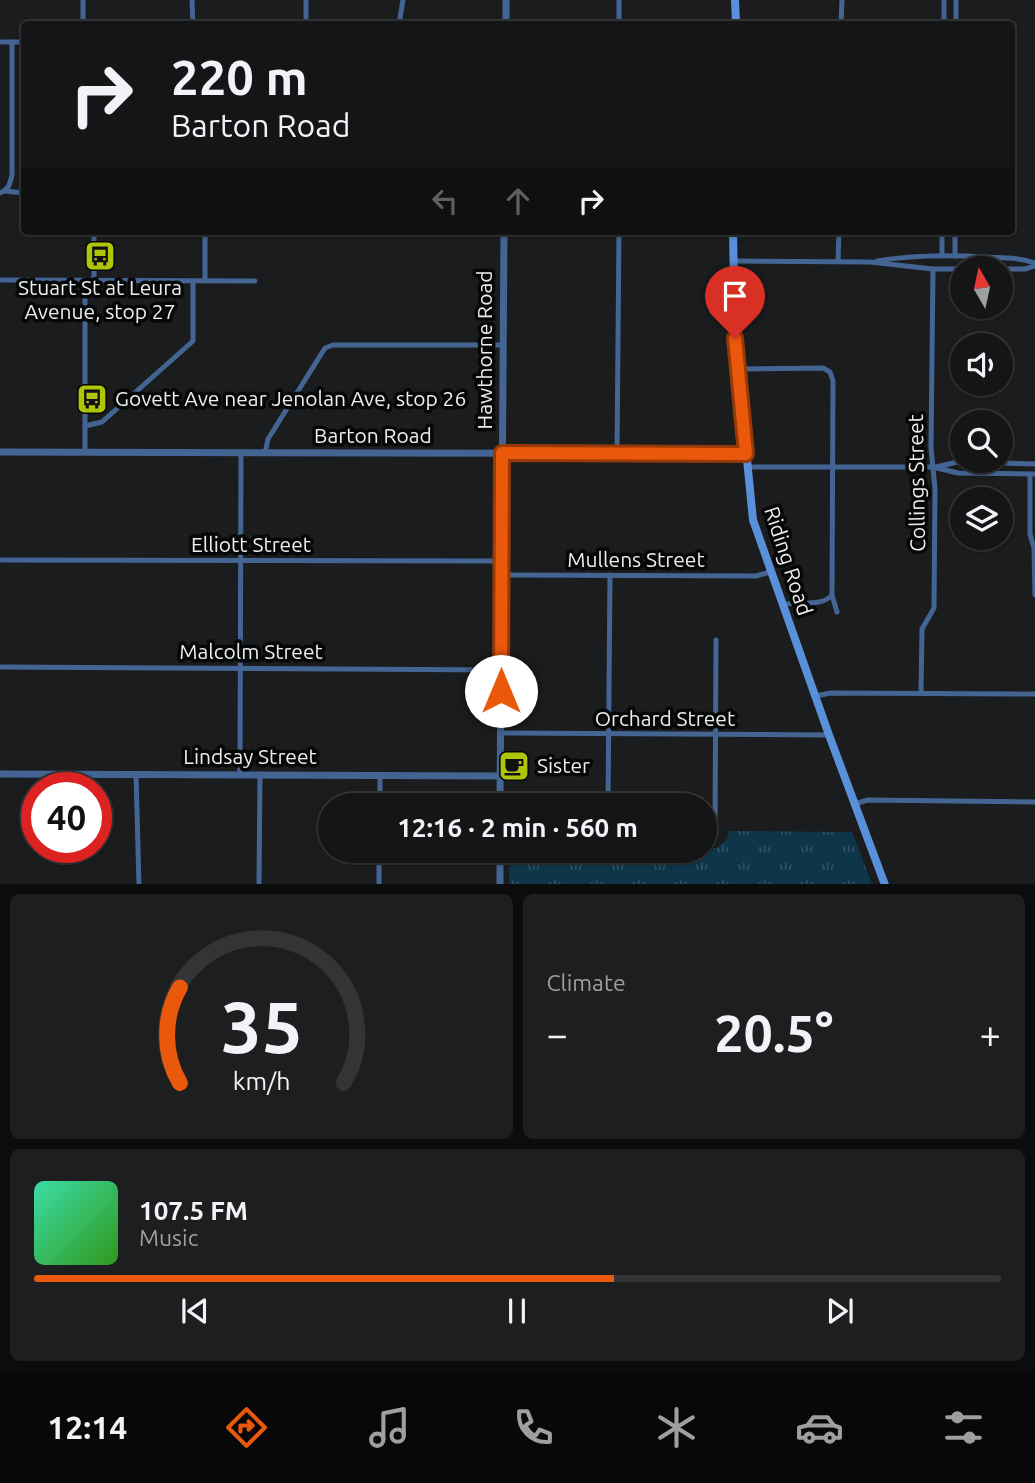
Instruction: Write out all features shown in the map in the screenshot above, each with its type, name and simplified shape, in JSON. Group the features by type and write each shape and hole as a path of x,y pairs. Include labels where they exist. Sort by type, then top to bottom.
{"main road":[{"path":"735,0 736,21"},
{"name":"Riding Road","path":"733,235 733,299 753,520 885,884"}],"street":[{"path":"82,21 83,0"},
{"path":"192,0 192,21"},
{"path":"306,0 306,21"},
{"path":"400,21 403,0"},
{"path":"506,0 506,21"},
{"path":"619,0 619,21"},
{"path":"841,21 842,0"},
{"path":"944,0 944,21"},
{"path":"956,0 956,21"},
{"path":"0,42 21,42"},
{"path":"12,43 12,175 3,192 21,193"},
{"path":"94,235 94,280"},
{"path":"205,235 205,281"},
{"name":"Hawthorne Road","path":"500,793 504,235"},
{"path":"617,453 619,235"},
{"path":"838,261 839,235"},
{"path":"942,235 942,256"},
{"path":"955,235 955,256"},
{"path":"870,262 901,257 950,256"},
{"path":"1013,259 1024,259 1035,265"},
{"path":"733,261 870,262 950,269"},
{"path":"1013,269 1025,269 1035,265"},
{"name":"Collings Street","path":"921,694 922,629 934,608 931,448 933,269"},
{"path":"0,280 255,281"},
{"path":"85,280 85,452"},
{"path":"85,426 102,422 193,341 193,281"},
{"path":"265,453 268,439 325,348 333,345 503,345"},
{"path":"738,369 823,368 830,372 833,381 832,596 837,612"},
{"name":"Barton Road","path":"0,452 746,454"},
{"path":"240,774 241,453"},
{"path":"747,467 933,467 957,462 1035,464"},
{"path":"933,467 958,473 1032,474 1030,534 1035,547 1035,595"},
{"name":"Elliott Street","path":"0,560 502,561"},
{"name":"Mullens Street","path":"502,575 756,576 770,572"},
{"path":"608,793 610,575"},
{"path":"783,605 792,602 823,602 832,596"},
{"path":"715,793 716,640"},
{"name":"Malcolm Street","path":"0,667 501,670"},
{"path":"815,696 831,693 1035,694"},
{"name":"Orchard Street","path":"501,733 829,735"},
{"name":"Lindsay Street","path":"0,774 500,776"},
{"path":"136,774 139,884"},
{"path":"259,884 260,774"},
{"path":"380,775 380,793"},
{"path":"854,804 868,800 1035,802"},
{"path":"379,863 379,884"},
{"path":"500,863 500,884"}],"green space":[{"path":"729,831 852,832 872,884 509,884 509,863 717,863 717,848 727,839"}],"place":[{"name":"Stuart St at Leura Avenue, stop 27","path":"100,256"},
{"name":"Govett Ave near Jenolan Ave, stop 26","path":"92,399"},
{"name":"Sister","path":"514,766"}],"route":[{"path":"501,691 502,453 746,454 735,338"}]}
